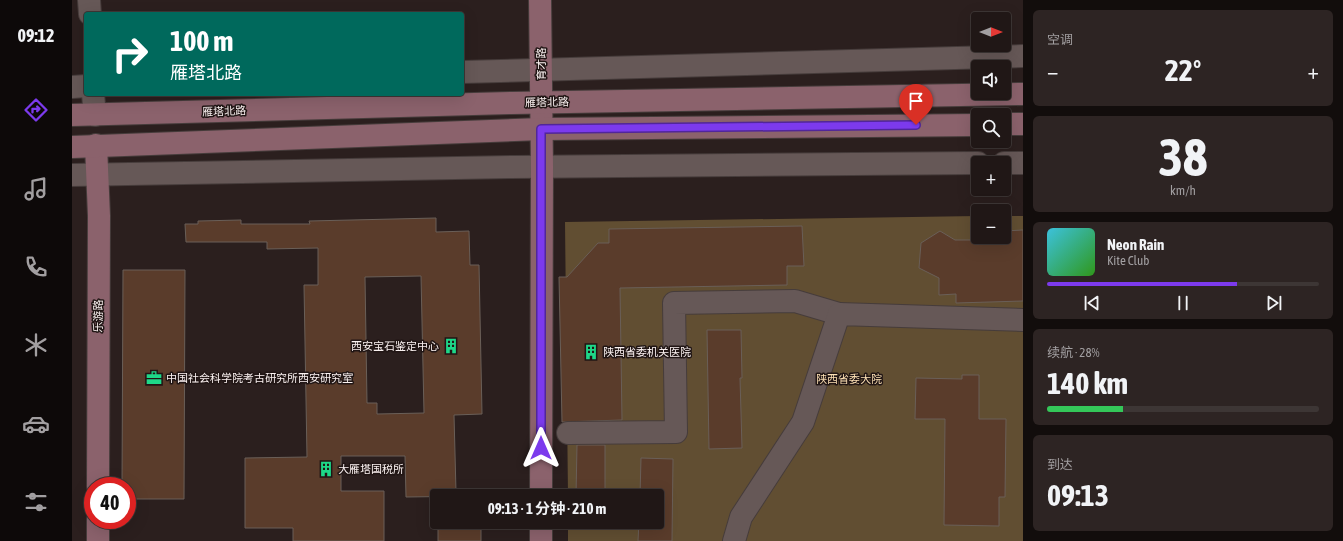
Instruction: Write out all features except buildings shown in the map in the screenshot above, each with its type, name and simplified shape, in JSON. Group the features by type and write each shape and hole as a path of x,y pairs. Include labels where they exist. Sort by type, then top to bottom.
{"main road":[{"name":"育才路","path":"540,0 542,167 541,489"},
{"name":"雁塔北路","path":"72,115 94,104 541,102 1023,94"},
{"path":"1011,124 1023,124"},
{"path":"72,147 541,129 971,125"},
{"name":"乐游路","path":"96,145 98,175 98,477"},
{"path":"98,529 98,541"},
{"path":"541,529 541,541"}],"street":[{"path":"89,0 90,12"},
{"path":"464,72 1023,56"},
{"path":"72,87 84,86"},
{"path":"72,175 542,167 971,163"},
{"path":"1011,163 1023,163"},
{"path":"568,433 676,432 674,303 795,301 839,314 1023,320"},
{"path":"734,541 741,517 803,422 839,314"}],"green space":[{"name":"陕西省委大院","path":"971,216 971,244 1011,244 1011,216 1023,216 1023,541 568,541 568,529 664,529 664,489 568,489 565,222"}],"place":[{"name":"西安宝石鉴定中心","path":"451,346"},
{"name":"陕西省委机关医院","path":"591,352"},
{"name":"中国社会科学院考古研究所西安研究室","path":"154,378"},
{"name":"大雁塔国税所","path":"326,469"}],"route":[{"path":"541,448 541,129 916,125"}]}
